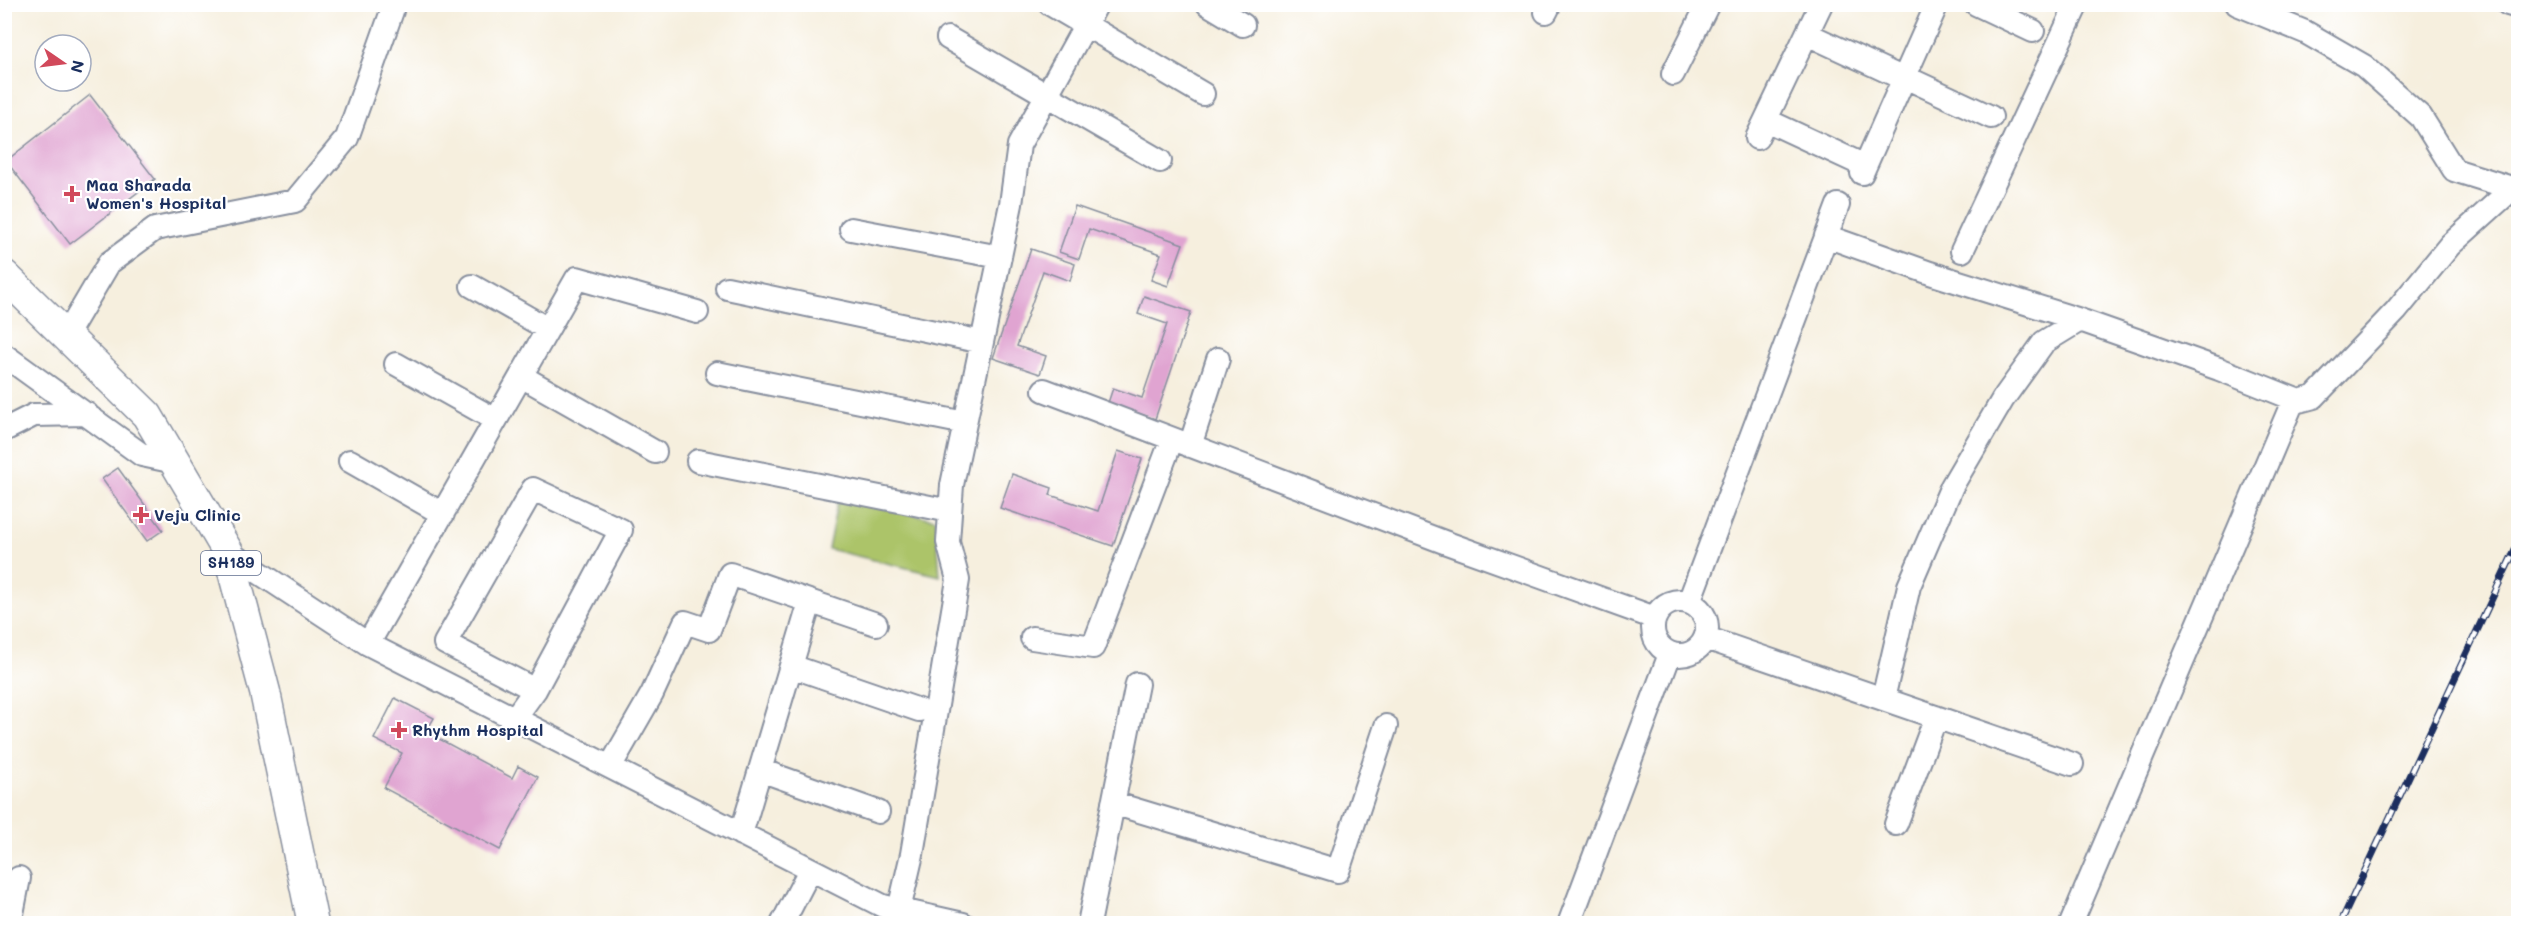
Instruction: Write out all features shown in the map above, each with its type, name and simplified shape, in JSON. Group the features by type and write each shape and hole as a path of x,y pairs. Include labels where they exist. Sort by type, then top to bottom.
{"main road":[{"name":"SH189","path":"4,275 147,415 228,552 265,692 313,924"}],"street":[{"path":"1050,4 1203,94"},
{"path":"899,910 912,854 958,580 948,542 951,485 1011,204 1019,145 1097,4"},
{"path":"1208,4 1243,25"},
{"path":"1673,74 1708,4"},
{"path":"1821,4 1762,129 1863,170 1937,4"},
{"path":"1976,4 2033,31"},
{"path":"1962,251 2077,4"},
{"path":"2237,4 2305,32 2364,66 2421,117 2454,170 2516,189"},
{"path":"2508,4 2518,7"},
{"path":"66,336 109,263 155,229 295,201 347,138 392,7"},
{"path":"1807,34 1991,117"},
{"path":"948,38 1160,161"},
{"path":"1826,236 1930,273 2080,320 2219,369 2299,401 2314,397 2396,311 2450,245 2516,189"},
{"path":"1689,602 1838,205"},
{"path":"851,229 1000,257"},
{"path":"368,644 577,278 697,312"},
{"path":"471,286 548,328"},
{"path":"727,288 982,342"},
{"path":"1883,699 1909,586 1952,486 2003,399 2044,342 2080,320"},
{"path":"4,355 142,455 175,462"},
{"path":"1032,638 1093,647 1218,359"},
{"path":"396,364 496,420"},
{"path":"717,373 965,423"},
{"path":"521,376 656,452"},
{"path":"1044,390 1455,546 1654,618"},
{"path":"2071,924 2294,399"},
{"path":"4,430 34,414 87,414"},
{"path":"350,461 443,514"},
{"path":"698,461 950,511"},
{"path":"427,674 533,489 621,530 535,690 514,719"},
{"path":"228,552 368,644 810,870 883,906 963,924"},
{"path":"610,767 652,694 685,622 709,630 729,574 876,624"},
{"path":"741,834 810,602"},
{"path":"1671,602 1689,602 1703,613 1706,621 1706,638 1701,646 1687,655 1670,654 1656,642 1652,633 1654,618 1662,607 1671,602"},
{"path":"1706,638 2072,764"},
{"path":"445,643 535,690"},
{"path":"1569,924 1670,654"},
{"path":"791,666 919,711"},
{"path":"1089,924 1137,684"},
{"path":"1896,824 1936,717"},
{"path":"1113,803 1338,871 1386,726"},
{"path":"760,770 878,812"},
{"path":"782,924 810,870"},
{"path":"10,924 18,878"}],"green space":[{"path":"838,499 936,519 940,576 828,549"}],"building":[{"path":"90,95 155,179 70,244 6,161"},
{"path":"1075,206 1183,244 1168,286 1151,280 1161,254 1089,229 1079,259 1059,252"},
{"path":"1031,249 1075,264 1070,281 1043,271 1017,346 1046,356 1040,374 993,358"},
{"path":"1144,296 1191,312 1155,419 1108,403 1113,388 1142,398 1167,324 1138,314"},
{"path":"1118,451 1142,459 1113,546 1000,508 1012,474 1052,488 1050,495 1098,511"},
{"path":"118,468 163,530 147,541 102,479"},
{"path":"395,698 434,718 426,732 512,778 518,766 538,777 500,850 384,788 402,753 374,739"}],"railway":[{"path":"2340,924 2518,543"}],"place":[{"name":"Maa Sharada Women's Hospital","path":"72,194"},
{"name":"Veju Clinic","path":"141,515"},
{"name":"Rhythm Hospital","path":"399,730"}]}
